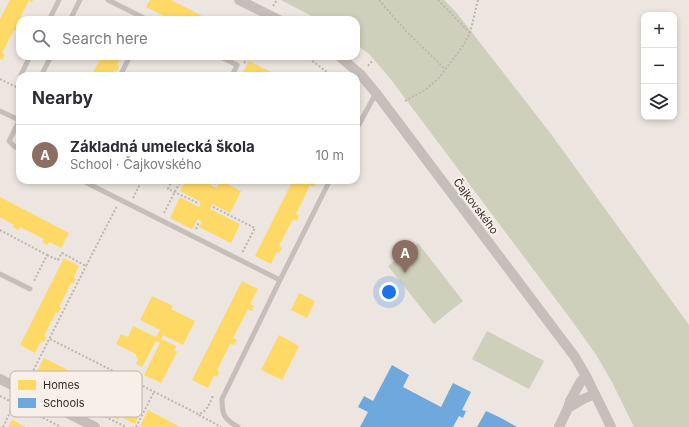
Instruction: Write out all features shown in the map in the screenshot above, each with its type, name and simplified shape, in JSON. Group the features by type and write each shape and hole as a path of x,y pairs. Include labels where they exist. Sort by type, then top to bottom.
{"street":[{"path":"239,0 271,16"},
{"name":"Čajkovského","path":"344,60 358,72"},
{"name":"Čajkovského","path":"360,74 376,93 575,357 611,427"},
{"path":"559,427 570,401 581,381 586,376"},
{"path":"0,379 10,384"},
{"path":"568,408 595,394"},
{"path":"75,417 95,427"}],"lane":[{"path":"51,16 59,0"},
{"path":"72,16 80,0"},
{"path":"108,0 140,16"},
{"path":"22,72 28,60"},
{"path":"43,72 49,60"},
{"path":"122,72 128,60"},
{"path":"227,60 237,65 234,72"},
{"path":"360,123 376,93"},
{"path":"0,110 16,118"},
{"path":"16,128 9,141 16,147"},
{"path":"89,184 280,280"},
{"path":"238,427 229,422 222,412 222,399 328,184"},
{"path":"0,274 30,289"}],"path":[{"path":"379,0 406,31 445,69"},
{"path":"438,0 470,33"},
{"path":"405,101 425,90 439,78 463,46 470,33 478,0"},
{"path":"311,60 327,72"},
{"path":"0,79 16,87"},
{"path":"129,204 140,184"},
{"path":"170,184 168,189 198,203"},
{"path":"160,219 179,184"},
{"path":"34,371 120,200"},
{"path":"213,207 255,228 239,259"},
{"path":"0,230 58,260 62,253 86,266"},
{"path":"30,289 47,255"},
{"path":"50,339 113,371"},
{"path":"142,386 221,427"},
{"path":"142,415 154,392"},
{"path":"0,396 10,401"},
{"path":"198,414 207,410 213,396"},
{"path":"3,427 10,412"},
{"path":"41,417 61,427"},
{"path":"106,417 126,427"},
{"path":"136,427 141,417"}],"green space":[{"path":"281,0 444,0 456,12 551,134 689,325 689,427 634,427 612,382 595,353 572,321 389,77 369,54 360,47 360,16 311,16"},
{"path":"418,243 463,301 434,324 388,266"},
{"path":"487,331 544,361 529,389 472,359"}],"building: Homes":[{"path":"10,0 29,0 21,16 16,16 16,31 14,30 2,53 5,55 2,60 0,59 0,19"},
{"path":"150,0 171,0 202,16 164,16 146,7"},
{"path":"100,60 119,60 117,71 93,72"},
{"path":"249,61 271,72 243,72"},
{"path":"184,184 212,184 217,188 218,184 228,184 241,191 230,213 212,204 210,209 240,224 231,243 199,227 202,222 198,219 192,229 170,218 180,197 199,207 201,202 180,191"},
{"path":"291,184 316,184 314,187 310,185 296,214 299,216 297,221 293,219 279,246 282,248 279,253 277,251 271,264 255,256"},
{"path":"0,197 69,233 61,248 49,242 47,245 42,242 44,239 20,227 18,230 13,227 14,225 0,217"},
{"path":"64,258 79,266 73,278 76,279 73,284 71,283 59,307 61,308 58,313 56,312 44,336 46,337 44,342 41,341 35,353 20,345"},
{"path":"242,281 258,289 250,304 254,306 252,311 248,309 233,338 237,340 234,345 230,344 217,370 219,372 217,377 214,375 208,388 192,380"},
{"path":"299,293 315,301 307,318 291,310"},
{"path":"152,296 173,306 171,309 195,321 183,345 163,335 161,339 176,346 174,350 177,352 161,383 144,375 160,343 156,341 142,367 136,364 138,359 136,354 116,344 121,334 128,337 133,326 156,337 160,330 140,320"},
{"path":"279,335 299,346 282,380 261,370"},
{"path":"44,358 70,371 37,371"},
{"path":"148,410 180,427 140,426"},
{"path":"122,417 138,417 135,424"},
{"path":"12,420 26,427 8,427"}],"building: Schools":[{"path":"392,365 409,375 403,387 441,407 453,383 471,392 462,410 466,411 463,418 459,416 453,427 360,427 368,412 358,407 364,396 373,401"},
{"path":"486,411 499,417 517,427 477,427"}],"place":[{"name":"Základná umelecká škola","path":"405,273"}]}
